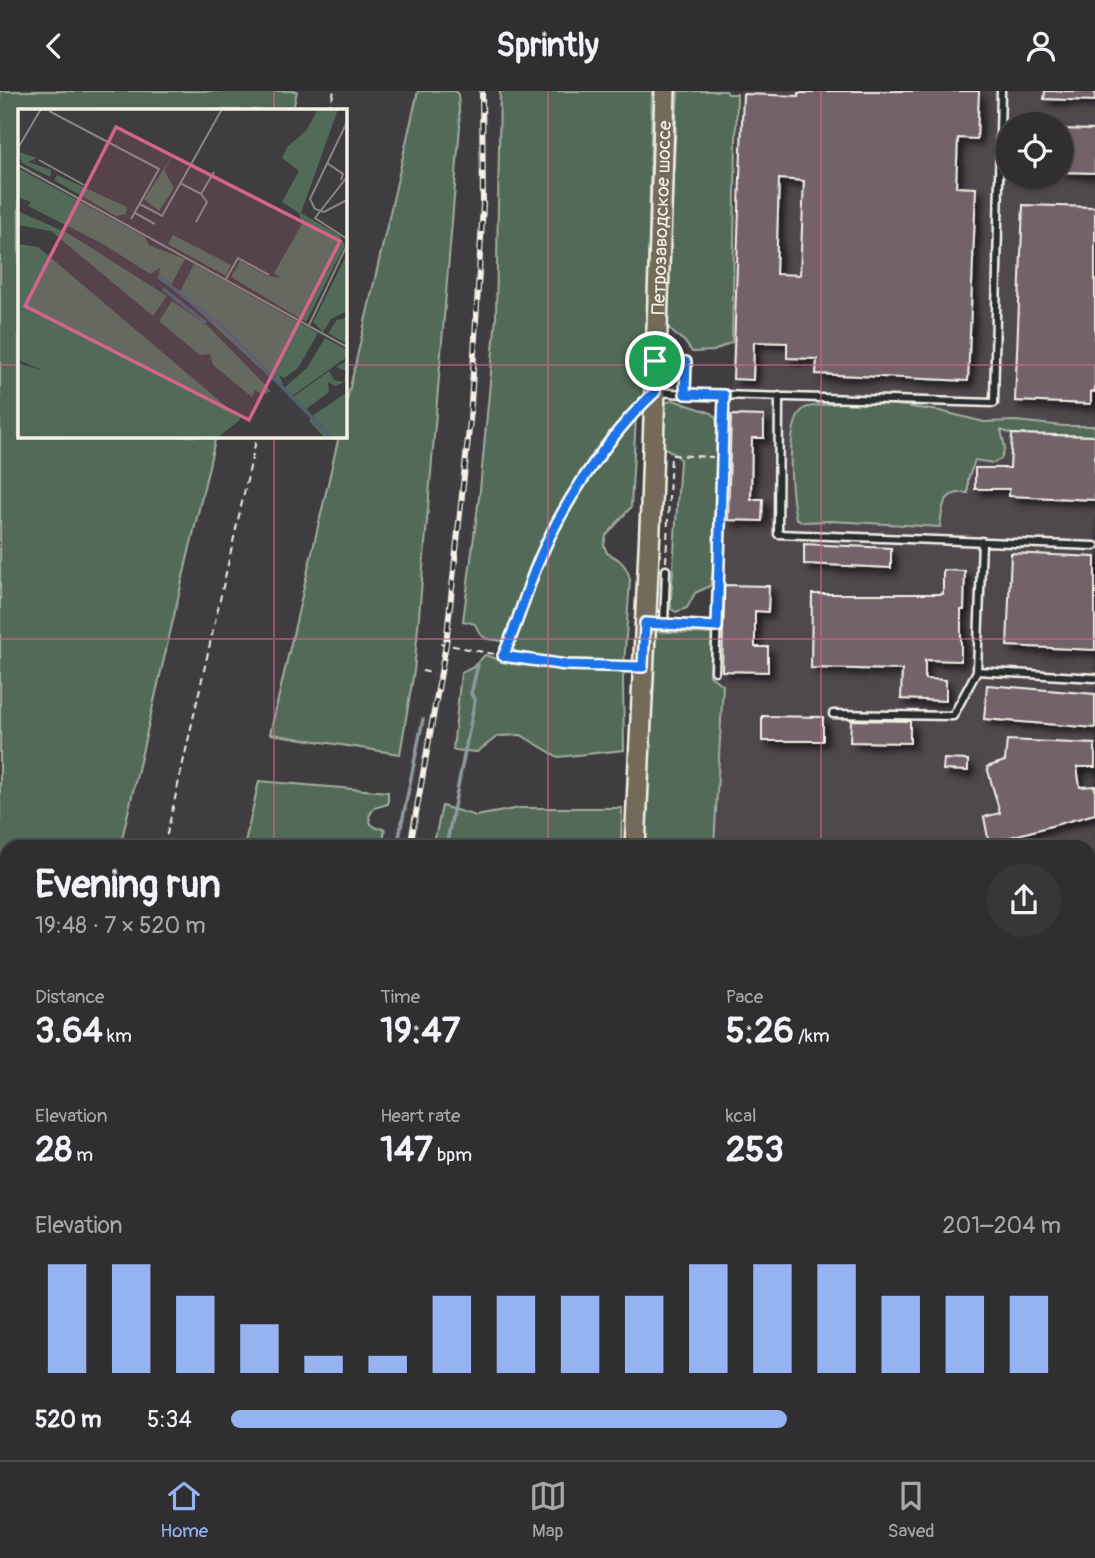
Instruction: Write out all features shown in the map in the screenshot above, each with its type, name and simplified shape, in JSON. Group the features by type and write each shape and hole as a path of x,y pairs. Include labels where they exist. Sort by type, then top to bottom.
{"main road":[{"name":"Петрозаводское шоссе","path":"635,840 643,667 654,624 655,361 665,91"}],"lane":[{"path":"655,392 995,404 1001,91"},
{"path":"655,361 686,362 685,394"},
{"path":"720,517 724,395"},
{"path":"779,396 778,534 1095,546"},
{"path":"833,714 953,716 977,671 982,541"},
{"path":"666,570 654,624 717,627"},
{"path":"715,671 718,584"},
{"path":"977,671 1095,678"}],"path":[{"path":"329,109 334,91"},
{"path":"503,656 541,556 565,510 620,427 655,392"},
{"path":"166,840 257,437"},
{"path":"666,570 671,455 722,458"},
{"path":"718,584 720,517"},
{"path":"440,643 566,665 643,667"},
{"path":"422,671 434,673"}],"shaded area":[{"path":"740,91 1095,91 1095,840 714,840 722,722"}],"green space":[{"path":"0,91 297,91 293,109 18,109 18,437 216,437 122,840 0,840"},
{"path":"418,91 456,91 460,126 414,671 400,754 270,734 339,437 346,437 346,405"},
{"path":"500,91 652,91 645,409 636,417 631,507 606,536 604,545 607,553 627,569 630,579 623,680 624,750 558,757 521,735 498,736 477,752 453,750 461,673 472,668 485,655 512,664 517,655 505,642 484,637 475,624 463,621 480,490 496,318"},
{"path":"678,91 726,91 728,94 737,94 732,342 714,351 692,352 671,330 665,312"},
{"path":"673,400 712,413 718,429 713,573 710,586 695,593 687,608 676,612 671,609 671,599 680,460 662,445 659,431 662,404"},
{"path":"869,401 940,411 984,422 1016,421 1095,426 1095,436 1012,434 1001,430 1005,448 1001,459 993,463 975,460 968,479 968,493 953,494 945,501 940,527 803,522 796,518 791,460 798,416 809,407"},
{"path":"652,631 712,634 710,676 723,685 714,840 641,840"},
{"path":"259,781 388,792 388,804 374,808 369,816 371,824 385,829 383,840 246,840"},
{"path":"442,806 476,816 520,808 622,808 621,840 435,840"}],"building":[{"path":"979,91 977,139 958,138 956,187 976,188 968,381 816,374 817,359 787,358 787,343 754,342 753,380 733,379 743,94 798,96 798,93","holes":["779,179 804,181 800,275 776,274"]},
{"path":"1045,91 1095,91 1095,101 1044,99"},
{"path":"1073,129 1095,130 1095,173 1073,172"},
{"path":"1023,205 1095,207 1095,392 1091,391 1091,404 1015,401"},
{"path":"731,415 764,416 764,438 752,438 751,499 763,499 762,521 728,520"},
{"path":"1012,434 1095,436 1095,500 1009,496 1009,489 975,489 975,468 1010,468"},
{"path":"804,544 891,548 891,568 804,564"},
{"path":"1011,553 1095,557 1095,650 1007,646"},
{"path":"943,570 965,571 964,610 961,610 961,661 925,660 925,679 946,680 946,701 901,699 902,670 811,668 812,594 943,594"},
{"path":"724,585 769,586 768,612 755,611 755,647 768,647 768,672 722,671"},
{"path":"987,685 1095,694 1095,728 984,719"},
{"path":"762,716 823,717 823,741 762,741"},
{"path":"851,720 910,721 910,743 850,742"},
{"path":"1007,740 1095,744 1095,767 1077,767 1080,787 1095,786 1095,814 1000,840 988,840 984,817 1000,813 987,767 1005,761"},
{"path":"944,759 968,760 968,771 943,770"}],"waterway":[{"path":"447,840 475,700 471,694 478,664"},
{"path":"398,840 423,719"}],"railway":[{"path":"411,840 446,644 470,420 483,205 482,91"}],"route":[{"path":"655,361 686,362 685,394 724,395 717,627 645,623 643,667 566,665 503,656 541,556 554,530 620,427 655,392 655,361"}]}
